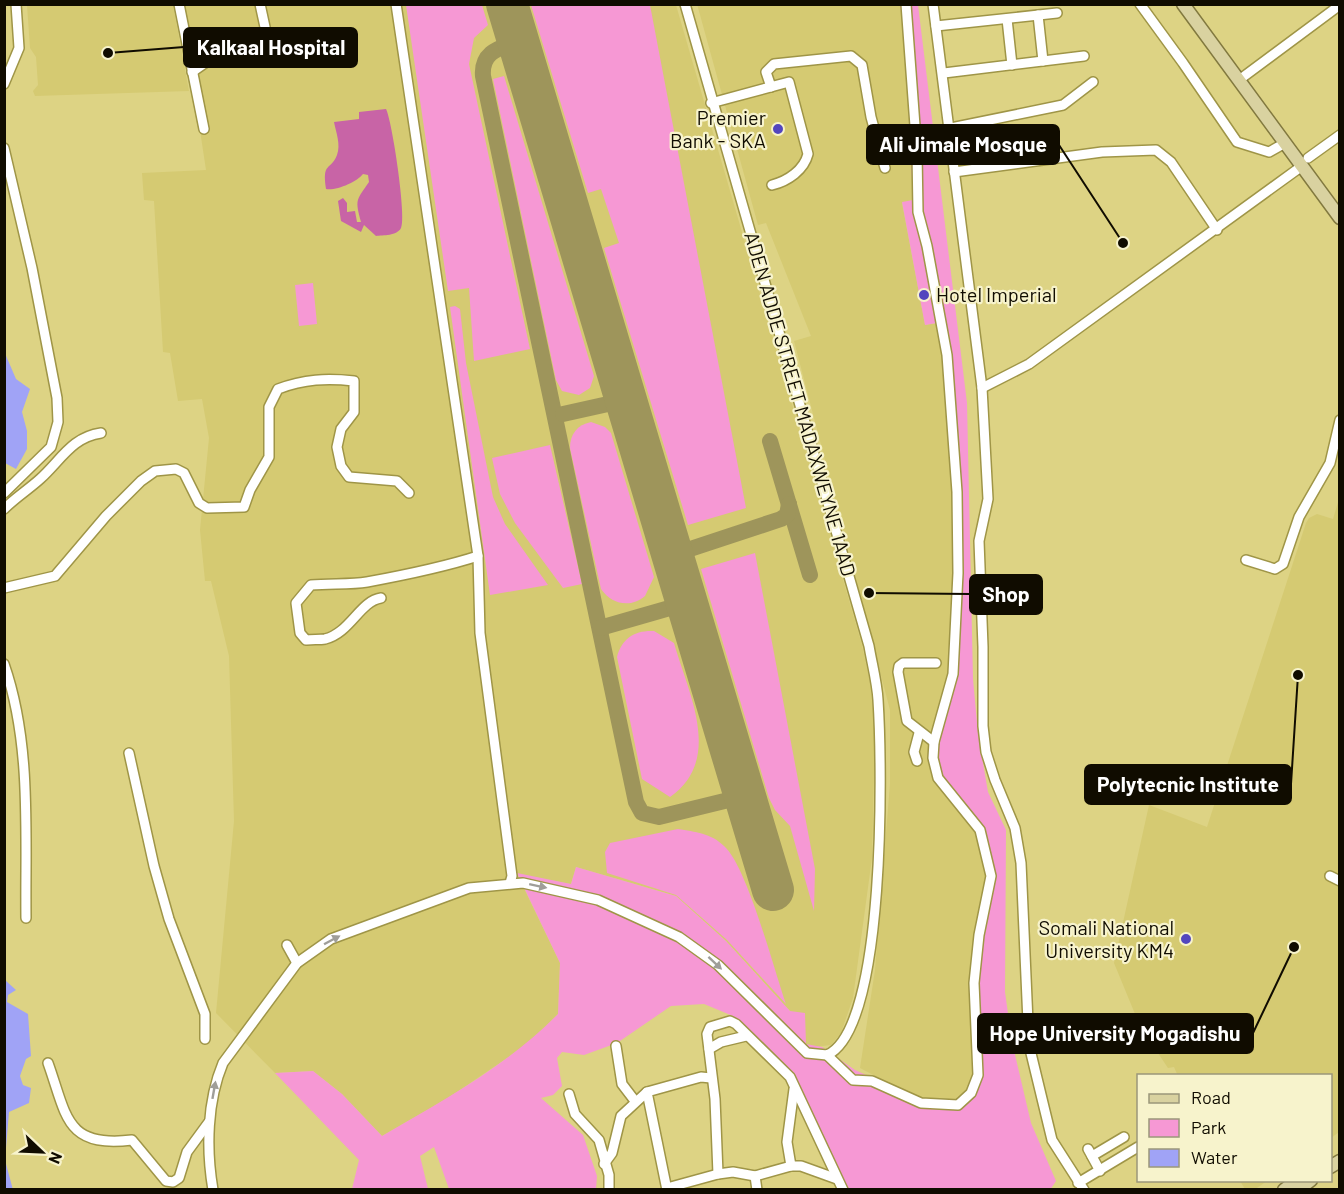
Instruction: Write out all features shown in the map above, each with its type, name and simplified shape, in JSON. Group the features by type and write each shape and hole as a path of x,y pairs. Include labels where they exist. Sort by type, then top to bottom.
{"main road":[{"path":"1183,4 1285,143 1305,162 1340,218"}],"street":[{"path":"4,84 19,48 16,4"},
{"path":"179,4 204,129"},
{"path":"192,72 212,58 262,45 265,27 260,4"},
{"path":"396,4 478,556 480,633 512,876 510,883"},
{"name":"ADEN ADDE STREET MADAXWEYNE 1AAD","path":"685,4 711,103 869,646 878,697 881,804 876,904 854,1022 840,1047 827,1055"},
{"path":"48,1063 70,1124 90,1140 109,1143 132,1140 166,1180 172,1182 179,1178 187,1152 207,1127 215,1082 223,1064 297,963 331,939 404,911 469,888 523,883 598,900 679,937 718,965 799,1047 813,1055 827,1055 853,1080 872,1082 921,1103 958,1105 976,1085 978,1065 973,1007 974,983 982,920 990,892 990,861 974,819 938,778 933,758 934,742 953,674 958,573 957,482 948,355 927,246 918,212 917,153 906,4"},
{"path":"933,4 944,73 954,172 982,388 988,499 979,542 983,646 982,726 986,752 1015,828 1021,863 1029,1045 1052,1140 1081,1186 1137,1149"},
{"path":"1140,4 1237,142 1269,152 1285,143"},
{"path":"1239,80 1340,5"},
{"path":"936,26 1057,12"},
{"path":"1038,15 1043,61"},
{"path":"1007,19 1012,65"},
{"path":"771,87 766,72 774,64 851,56 862,65 871,117 885,168"},
{"path":"944,73 1084,56"},
{"path":"711,103 789,82 797,119 808,152 806,161 798,170 785,181 772,185"},
{"path":"951,128 1063,105 1093,82"},
{"path":"982,388 1029,364 1217,230 1340,135"},
{"path":"4,148 32,268 57,398 58,422 51,447 4,493"},
{"path":"954,172 1102,152 1156,150 1171,162 1217,230"},
{"path":"4,588 55,576 106,516 141,481 155,471 176,468 184,472 200,503 207,508 244,507 250,490 269,458 269,407 278,389 296,382 328,378 354,381 354,412 341,429 337,447 341,466 349,477 397,481 409,493"},
{"path":"1246,560 1275,569 1283,564 1299,517 1330,462 1340,420"},
{"path":"4,509 42,477 73,443 90,433 101,433"},
{"path":"381,598 369,603 342,631 326,639 306,640 300,633 296,603 310,585 366,582 389,576 434,571 478,556"},
{"path":"934,742 919,733 907,721 899,666 903,663 936,663"},
{"path":"4,664 15,694 25,780 26,918"},
{"path":"917,760 914,752 919,733"},
{"path":"129,753 166,908 205,1014 205,1039"},
{"path":"287,945 297,963"},
{"path":"718,1174 715,1099 711,1078 708,1030 723,1022 736,1024 790,1077 843,1190"},
{"path":"709,1048 721,1042 746,1036"},
{"path":"616,1046 622,1083 635,1101"},
{"path":"604,1164 612,1153 621,1116 635,1101 647,1092 701,1077 711,1078"},
{"path":"790,1166 787,1142 794,1089"},
{"path":"647,1092 667,1189 718,1174 733,1172 755,1176 790,1166 801,1166 837,1179"},
{"path":"569,1094 575,1114 599,1140 609,1190"},
{"path":"210,1116 210,1173 213,1190"},
{"path":"1101,1171 1090,1153 1124,1137"},
{"path":"755,1176 757,1190"}],"shaded area":[{"path":"697,4 900,5 905,38 913,200 902,203 925,325 937,323 946,379 988,894 974,1038 973,1083 959,1101 917,1098 860,1068 875,970 890,784 890,710 794,341 811,336 766,223 758,225"},
{"path":"27,5 173,5 189,91 35,96 33,91 38,85 36,57 30,48"},
{"path":"181,5 676,5 862,645 870,682 875,732 872,858 853,998 841,1033 831,1045 814,1047 806,1044 790,1011 726,941 676,896 576,867 571,884 517,874 560,963 558,1014 529,1043 448,1098 382,1136 342,1094 313,1071 275,1073 216,1013 234,821 229,656 211,581 205,581 200,530 209,438 202,399 178,401 170,353 163,352 154,201 144,200 142,173 206,170"},
{"path":"386,109 398,169 402,221 399,231 390,235 376,236 364,225 361,232 341,221 338,201 343,198 347,203 347,212 355,211 357,222 361,222 358,200 369,182 368,175 363,174 341,187 326,189 325,174 338,151 334,122 359,119 359,112"},
{"path":"1339,499 1339,1132 1332,1137 1332,1074 1177,1074 1174,1067 1168,1068 1140,1026 1114,963 1149,805 1207,827 1306,523 1309,518 1317,514 1333,519"},
{"path":"1241,1182 1266,1182 1254,1190 1245,1189"}],"green space":[{"path":"406,5 482,5 488,25 474,38 469,64 530,349 474,361 469,288 448,291"},
{"path":"531,5 650,5 746,508 688,525 604,248 619,243 601,189 588,193"},
{"path":"900,5 918,5 967,403 973,679 978,734 988,792 1006,830 1005,992 1012,1042 1031,1123 1056,1181 1050,1190 847,1189 788,1074 733,1016 704,1004 671,1006 617,1043 584,1055 562,1052 557,1058 562,1086 553,1095 541,1098 583,1135 597,1176 596,1189 449,1189 434,1147 420,1156 428,1189 352,1189 359,1160 275,1073 313,1071 342,1094 382,1136 475,1081 518,1050 558,1014 560,963 517,873 571,884 576,867 676,896 726,941 790,1011 805,1013 806,1044 822,1047 855,1070 917,1098 959,1101 973,1083 973,973 988,894 982,836 939,784 933,744 951,686 957,554 946,379 937,323 925,325 902,202 913,200 905,38"},
{"path":"504,76 594,376 590,388 579,395 562,391 556,380 493,79"},
{"path":"313,283 317,324 299,326 295,285"},
{"path":"455,306 460,309 466,363 493,497 505,524 548,585 490,595 450,307"},
{"path":"591,422 605,427 611,433 654,577 645,596 634,602 616,601 601,589 570,448 571,438 575,431"},
{"path":"550,445 582,584 563,588 515,523 500,494 492,458"},
{"path":"755,553 815,869 814,911 790,826 775,810 769,798 701,569"},
{"path":"654,631 674,643 693,704 699,745 695,764 686,782 670,797 642,779 617,657 622,645 630,636"},
{"path":"678,829 714,838 733,857 751,896 786,1004 727,940 676,895 607,873 605,852 610,843"}],"water":[{"path":"4,351 16,379 30,389 22,412 27,431 27,449 16,469 5,463"},
{"path":"5,980 16,990 8,995 7,1002 28,1014 31,1056 26,1059 20,1076 23,1085 31,1088 29,1103 9,1112 5,1160 13,1190 4,1189"}],"taxiway":[{"path":"518,41 488,56 483,68 483,76 636,802 642,813 659,817 745,796"},
{"path":"563,414 626,400"},
{"path":"770,441 810,575"},
{"path":"672,555 781,519 787,515 789,504"},
{"path":"600,628 687,603"}],"runway":[{"path":"507,4 773,890"}],"place":[{"name":"Kalkaal Hospital","path":"108,53"},
{"name":"Premier Bank - SKA","path":"778,129"},
{"name":"Ali Jimale Mosque","path":"1123,243"},
{"name":"Hotel Imperial","path":"924,295"},
{"name":"Shop","path":"869,593"},
{"name":"Polytecnic Institute","path":"1298,675"},
{"name":"Somali National University KM4","path":"1186,939"},
{"name":"Hope University Mogadishu","path":"1294,947"}]}
